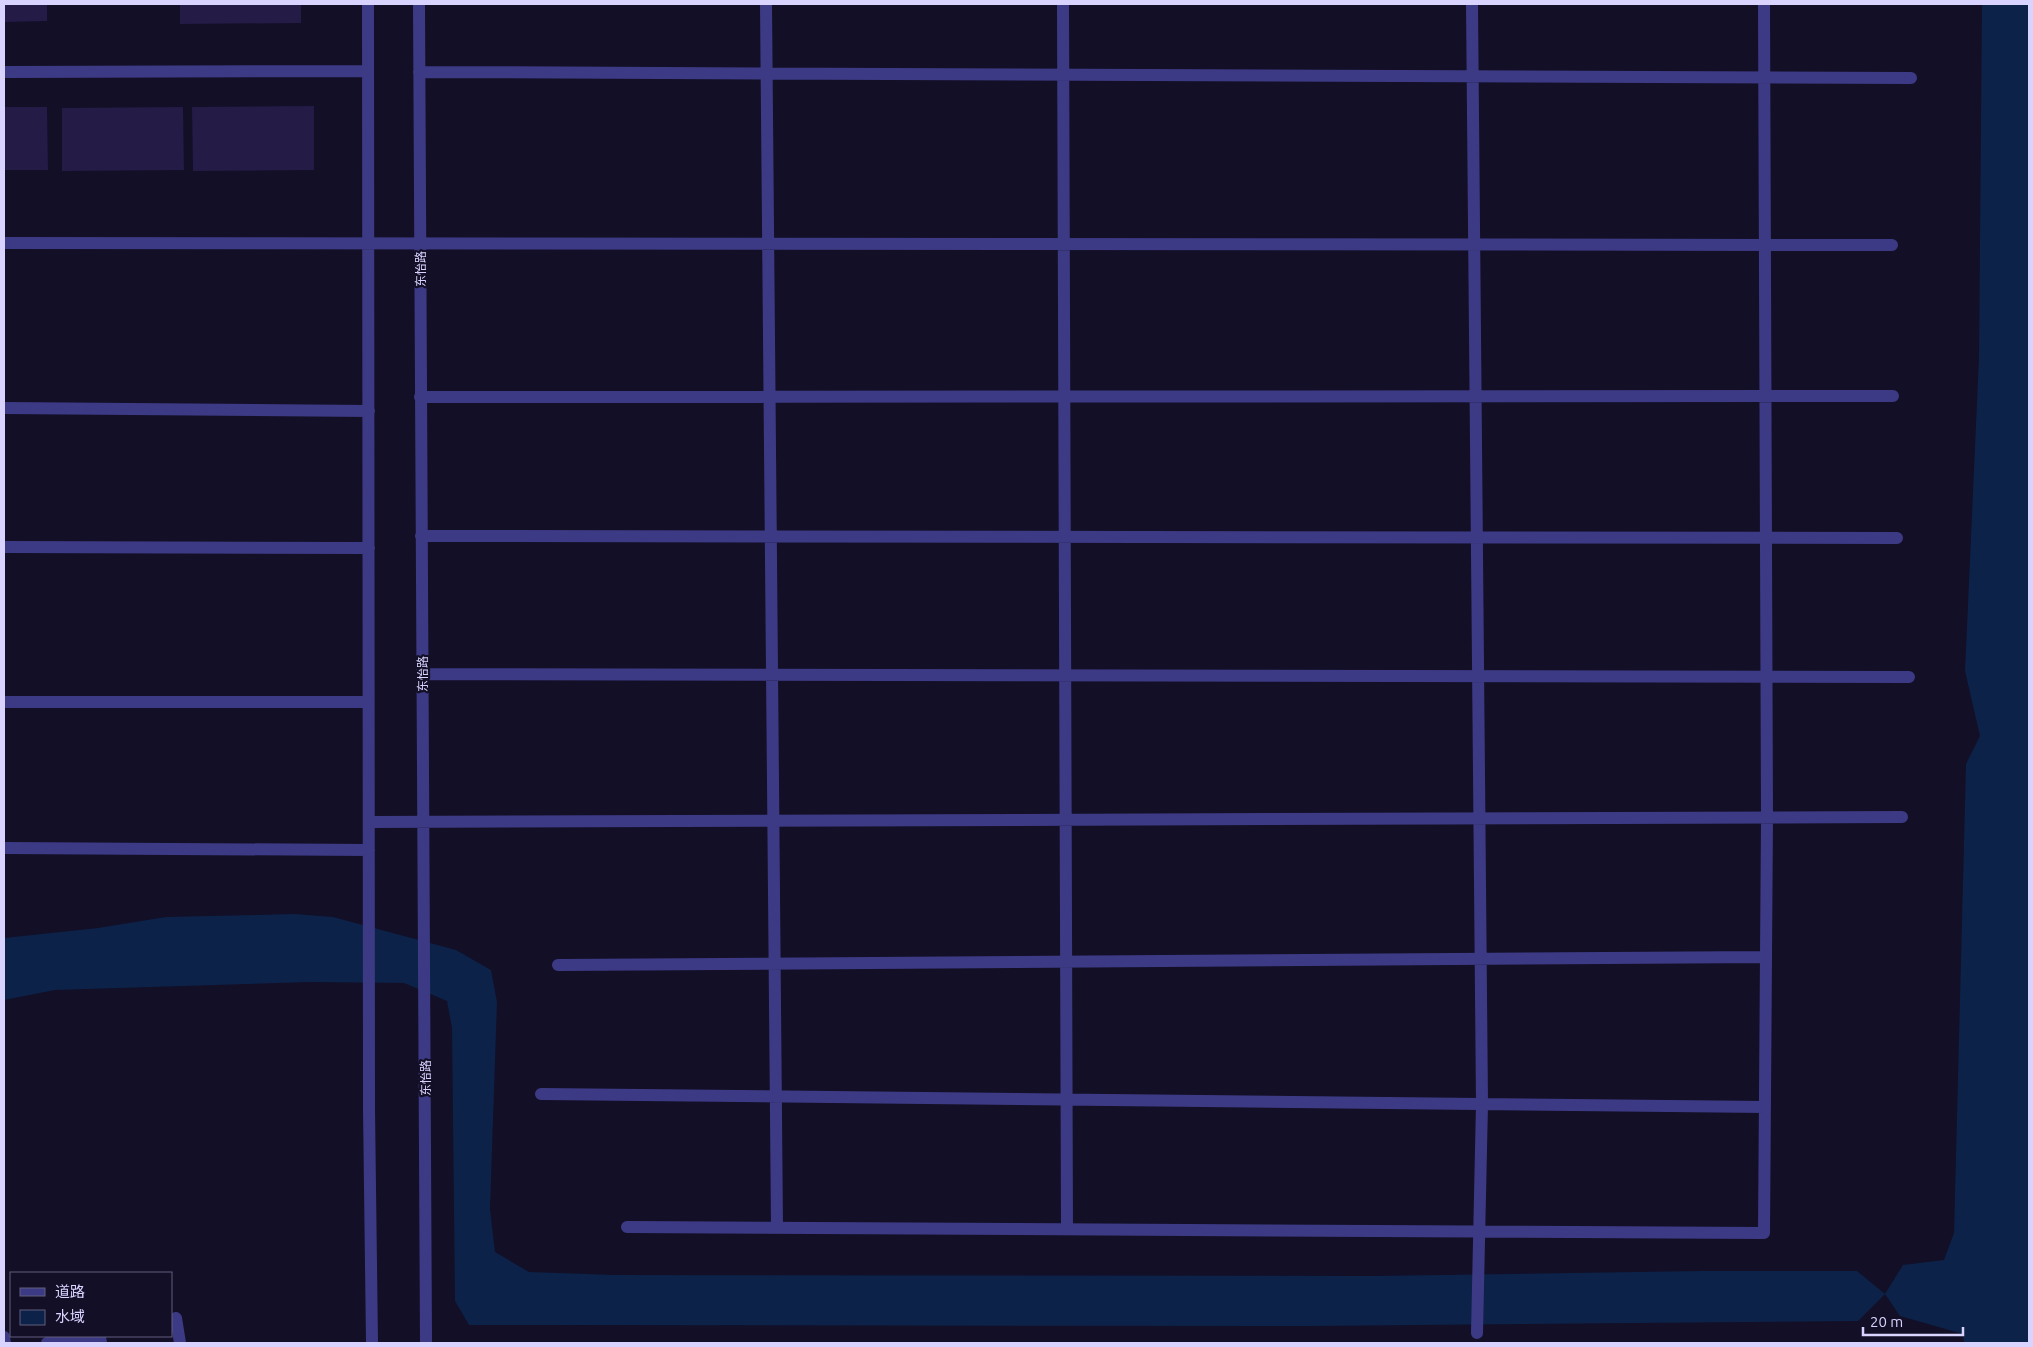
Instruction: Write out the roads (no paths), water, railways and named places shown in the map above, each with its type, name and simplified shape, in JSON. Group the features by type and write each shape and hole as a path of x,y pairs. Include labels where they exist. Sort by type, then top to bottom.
{"street":[{"path":"368,4 368,702 372,1343"},
{"name":"东怡路","path":"419,4 426,1343"},
{"path":"766,4 777,1227"},
{"path":"1063,4 1067,1229"},
{"path":"1472,4 1482,1104 1481,1231 1477,1333"},
{"path":"627,1226 1764,1233 1767,818 1764,4"},
{"path":"4,72 368,71"},
{"path":"419,72 1911,78"},
{"path":"4,243 1892,245"},
{"path":"420,396 1893,396"},
{"path":"4,408 369,411"},
{"path":"421,536 1897,538"},
{"path":"4,547 369,548"},
{"path":"422,674 1909,677"},
{"path":"4,702 368,702"},
{"path":"369,822 1902,817"},
{"path":"4,848 369,850"},
{"path":"558,965 1766,957"},
{"path":"541,1094 1765,1107"},
{"path":"176,1318 180,1343"},
{"path":"4,1337 5,1343"},
{"path":"47,1343 100,1337 101,1343"}],"water":[{"path":"1982,4 2029,4 2029,1343 1964,1343 1963,1334 1900,1316 1885,1294 1903,1265 1944,1260 1954,1233 1966,764 1980,736 1965,671 1979,357"},
{"path":"295,914 333,917 456,950 491,970 497,1002 490,1209 495,1252 529,1272 615,1275 1373,1276 1700,1271 1857,1271 1885,1294 1858,1321 1311,1326 469,1325 455,1301 452,1028 447,1001 404,983 311,982 55,990 4,1000 4,938 98,928 166,917"}]}
